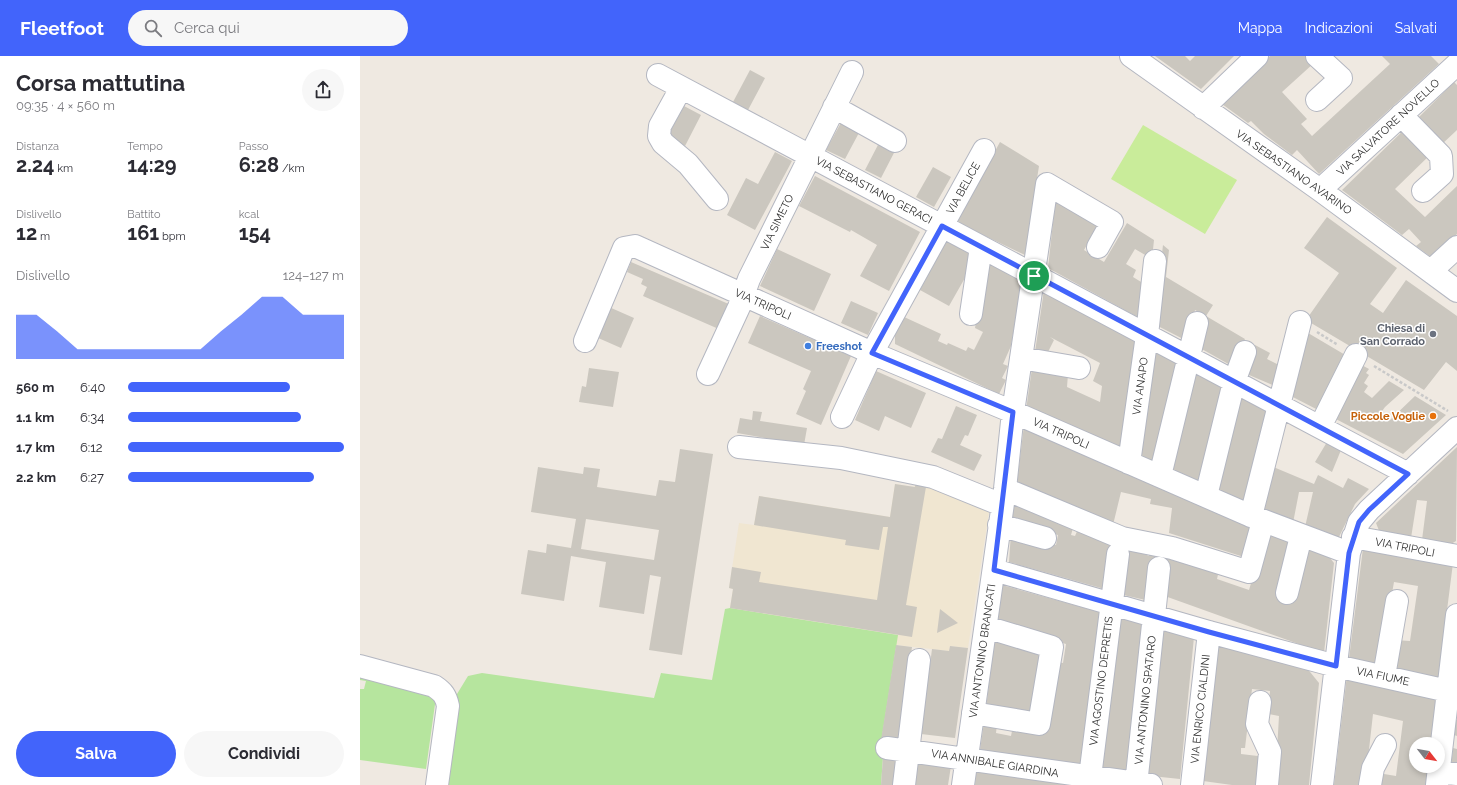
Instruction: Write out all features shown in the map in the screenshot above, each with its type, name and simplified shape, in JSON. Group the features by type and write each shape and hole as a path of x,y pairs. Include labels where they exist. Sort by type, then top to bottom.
{"street":[{"name":"VIA SEBASTIANO AVARINO","path":"1130,56 1320,190 1457,291"},
{"path":"1203,108 1257,56"},
{"path":"1317,56 1341,78 1317,100"},
{"name":"VIA SALVATORE NOVELLO","path":"1320,190 1402,115 1454,63"},
{"name":"VIA SIMETO","path":"708,374 749,278 852,72"},
{"name":"VIA SEBASTIANO GERACI","path":"658,75 1408,474"},
{"path":"681,88 660,126 659,136 663,143 688,164 717,199"},
{"path":"834,107 895,141"},
{"path":"1402,115 1441,156 1442,174 1423,191"},
{"name":"VIA BELICE","path":"842,417 872,353 984,150"},
{"name":"VIA ANTONINO BRANCATI","path":"963,785 994,570 1013,412 1047,184 1112,222 1098,247"},
{"name":"VIA TRIPOLI","path":"585,340 624,248 635,246 872,353 1301,536 1351,545 1457,556"},
{"path":"971,314 981,247"},
{"path":"1431,271 1457,248"},
{"name":"VIA ANAPO","path":"1130,463 1148,335 1156,261"},
{"path":"740,447 841,458 933,477 1002,507 1122,538 1172,548 1249,572 1257,518 1279,405 1300,322"},
{"path":"1160,476 1190,358 1197,324"},
{"path":"1206,496 1234,382 1245,352"},
{"path":"1320,427 1356,355"},
{"path":"1021,358 1079,368"},
{"path":"1322,785 1351,545 1359,522 1369,510 1408,474 1454,420"},
{"path":"1002,507 1045,538"},
{"path":"1287,593 1301,536"},
{"name":"VIA AGOSTINO DEPRETIS","path":"1089,781 1118,554"},
{"name":"VIA ANTONINO SPATARO","path":"1141,784 1153,616 1158,568"},
{"name":"VIA FIUME","path":"994,570 1209,632 1336,666 1453,692"},
{"path":"1384,676 1397,601"},
{"path":"1444,777 1450,740 1457,616"},
{"path":"973,713 1039,724 1052,647 986,627"},
{"name":"VIA ENRICO CIALDINI","path":"1192,785 1209,632"},
{"path":"904,785 897,749 920,660"},
{"path":"360,666 434,686 442,691 447,698 448,706 437,785"},
{"path":"1260,702 1257,724 1270,752 1267,785"},
{"path":"1370,785 1373,768 1386,745"},
{"name":"VIA ANNIBALE GIARDINA","path":"897,749 967,758 1089,781 1141,784"}],"path":[{"path":"1300,322 1356,355 1454,420"}],"shaded area":[{"path":"916,479 990,506 968,648 950,646 949,651 896,645 897,635 730,608 733,589 729,588 739,523 754,525 759,496 890,517 895,484 914,487"}],"green space":[{"path":"1143,125 1237,180 1205,234 1111,179"},
{"path":"730,608 898,635 879,756 883,757 881,785 446,785 456,721 457,694 468,676 482,673 654,698 661,673 712,680 725,609"},
{"path":"360,674 436,697 426,769 360,760 360,689 364,689 366,681 360,680"}],"building":[{"path":"1155,56 1185,56 1190,61 1195,56 1234,56 1201,89"},
{"path":"1270,56 1307,56 1314,63 1282,92 1307,119 1301,124 1312,136 1390,64 1382,56 1431,56 1439,64 1319,174 1297,150 1292,155 1264,134 1251,121 1248,123 1222,104"},
{"path":"750,70 765,78 748,110 733,102"},
{"path":"1454,82 1457,85 1457,130 1440,146 1416,120"},
{"path":"684,106 701,115 685,146 667,137"},
{"path":"843,119 861,129 845,159 826,150"},
{"path":"1407,127 1432,153 1395,189 1425,217 1457,186 1457,234 1431,257 1416,246 1421,242 1409,229 1402,235 1342,190"},
{"path":"880,141 896,149 881,178 865,170"},
{"path":"1000,142 1039,166 1025,255 956,222"},
{"path":"775,152 792,161 755,230 727,215 746,178 758,184"},
{"path":"933,167 951,177 934,207 916,197"},
{"path":"815,176 920,232 889,291 860,276 877,245 851,230 850,232 799,206"},
{"path":"1056,195 1100,222 1084,250 1104,262 1127,223 1154,240 1152,259 1135,249 1126,264 1136,270 1133,277 1146,285 1143,320 1048,268"},
{"path":"1327,217 1397,268 1370,304 1383,313 1406,280 1457,316 1457,371 1446,362 1424,390 1306,320 1339,273 1304,248"},
{"path":"947,239 973,253 970,269 949,306 920,290"},
{"path":"1163,245 1169,250 1166,277 1213,305 1206,316 1195,310 1187,341 1154,324"},
{"path":"777,249 831,274 814,311 760,286"},
{"path":"986,260 1022,279 1011,346 1003,364 1008,366 1002,378 1006,380 999,394 895,344 895,330 902,316 941,334 938,341 947,345 948,343 966,351 968,347 974,350 983,332 975,328"},
{"path":"631,262 731,305 721,330 643,296 647,287 641,284 643,279 627,272"},
{"path":"1044,290 1141,342 1127,454 1026,410 1032,368 1068,374 1067,387 1100,402 1102,386 1093,381 1100,363 1050,337 1054,340 1046,356 1035,352"},
{"path":"851,301 878,313 868,335 841,323"},
{"path":"609,307 634,318 621,348 596,337"},
{"path":"760,316 851,356 821,425 796,414 806,391 803,389 811,371 748,343"},
{"path":"1206,316 1245,339 1232,366 1200,348"},
{"path":"1303,330 1347,356 1320,411 1287,394"},
{"path":"1255,345 1270,353 1267,359 1279,365 1275,386 1242,372"},
{"path":"1150,348 1182,364 1155,467 1137,458"},
{"path":"1358,363 1369,369 1366,373 1369,375 1364,383 1368,386 1364,392 1372,398 1389,381 1404,390 1385,407 1380,414 1390,420 1415,396 1446,415 1403,454 1332,417"},
{"path":"589,368 619,372 613,407 579,402 582,386 586,387"},
{"path":"1193,370 1227,389 1201,488 1168,471"},
{"path":"876,371 926,393 911,428 885,416 879,431 855,420"},
{"path":"1239,395 1270,412 1247,505 1214,492"},
{"path":"956,406 977,415 968,436 965,435 960,445 982,455 974,471 931,452 938,438 942,439"},
{"path":"753,411 762,412 760,421 807,428 804,445 737,433 740,418 752,420"},
{"path":"1024,425 1256,524 1247,558 1169,533 1172,508 1150,504 1151,499 1121,492 1113,525 1017,483"},
{"path":"1327,442 1341,450 1332,472 1315,462"},
{"path":"1457,447 1456,541 1451,544 1422,540 1427,501 1417,500 1411,538 1380,533 1376,523"},
{"path":"680,449 713,454 682,655 649,650 661,577 650,575 644,614 599,607 606,562 571,556 564,601 521,594 528,550 546,553 547,544 571,548 576,519 531,512 538,467 583,474 584,467 600,469 597,487 656,496 659,480 675,482","holes":["586,519 659,530 654,560 581,549"]},
{"path":"1271,466 1314,484 1318,475 1343,488 1348,478 1369,489 1355,504 1338,539 1305,527 1313,492 1299,492 1293,523 1259,511"},
{"path":"916,479 927,481 906,605 917,607 912,637 730,608 733,589 729,588 732,567 761,572 759,582 877,600 888,527 883,527 879,550 845,545 846,540 754,525 759,496 890,517 895,484 915,487"},
{"path":"1014,504 1073,528 1071,535 1075,536 1078,529 1114,542 1108,590 1009,562 1011,533 1056,545 1058,535 1012,522"},
{"path":"1266,533 1295,541 1280,601 1288,604 1302,545 1330,558 1334,563 1324,653 1162,595 1166,560 1155,558 1150,601 1119,594 1124,546 1149,556 1152,549 1219,570 1217,579 1249,590"},
{"path":"1363,548 1453,563 1438,681 1391,670 1395,640 1410,641 1418,586 1394,582 1379,667 1349,659"},
{"path":"1002,585 1103,613 1085,767 980,750 984,722 997,724 996,733 1011,736 1013,726 1049,731 1057,662 1063,663 1066,644 997,624"},
{"path":"940,609 958,623 937,633"},
{"path":"1117,617 1147,625 1131,773 1097,769"},
{"path":"1159,627 1194,637 1180,779 1142,775"},
{"path":"995,636 1044,649 1034,718 986,708"},
{"path":"1218,644 1306,667 1319,683 1309,785 1275,785 1279,716 1268,714 1270,691 1252,689 1245,748 1241,748 1241,754 1266,757 1263,785 1232,785 1203,781"},
{"path":"896,645 912,647 898,742 881,740"},
{"path":"950,646 968,648 955,738 921,734 932,649 949,651"},
{"path":"1347,675 1437,698 1432,737 1409,737 1409,773 1427,773 1426,785 1376,785 1378,773 1396,776 1403,721 1373,714 1365,785 1334,785"},
{"path":"1457,720 1457,736 1454,735"},
{"path":"1453,748 1457,749 1457,768 1451,768"},
{"path":"883,757 901,760 899,785 881,785"},
{"path":"912,761 951,766 948,785 910,785"},
{"path":"976,771 1066,784 1066,785 975,785"}],"place":[{"name":"Chiesa di San Corrado","path":"1433,334"},
{"name":"Freeshot","path":"808,346"},
{"name":"Piccole Voglie","path":"1433,416"}],"route":[{"path":"942,226 1034,276 1408,474 1369,510 1359,522 1349,553 1336,666 1209,632 994,570 1005,489 1013,412 872,353 942,226"}]}
